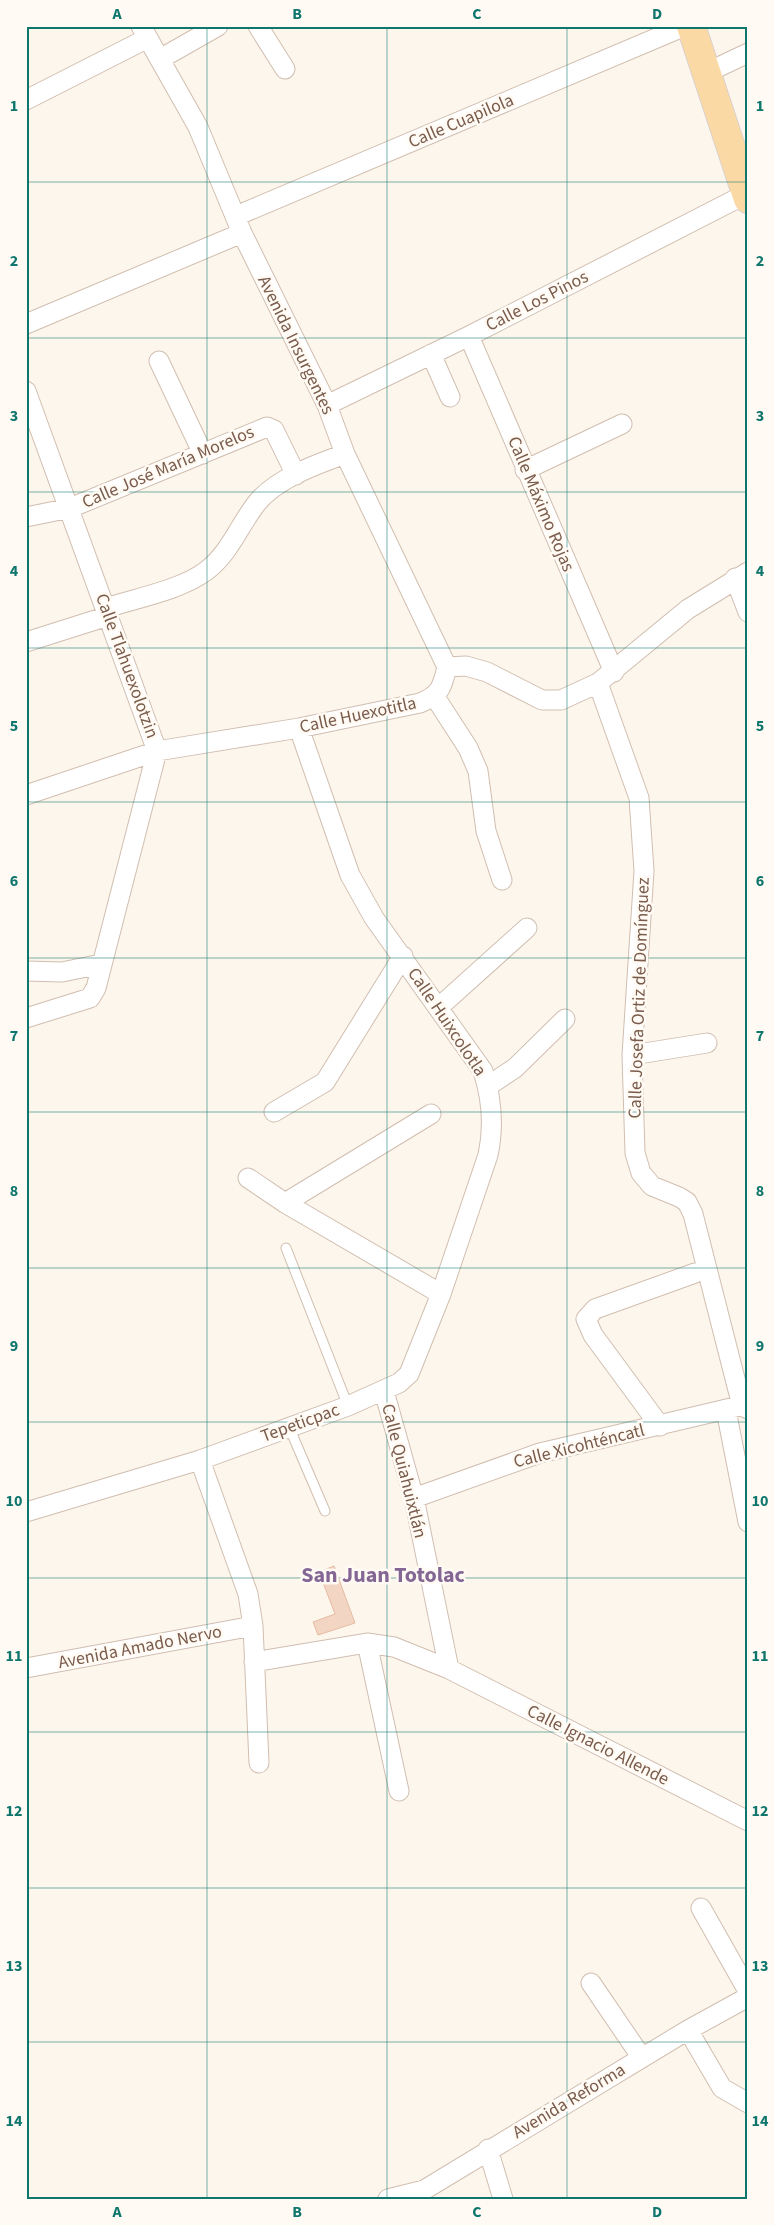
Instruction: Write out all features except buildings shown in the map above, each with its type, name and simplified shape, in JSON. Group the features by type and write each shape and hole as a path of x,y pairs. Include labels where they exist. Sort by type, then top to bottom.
{"main road":[{"path":"691,26 747,196"}],"street":[{"path":"160,59 218,26"},
{"path":"258,26 285,69"},
{"name":"Calle Cuapilola","path":"26,324 239,225 685,26"},
{"path":"26,100 145,32"},
{"name":"Avenida Insurgentes","path":"145,32 198,128 239,225 327,405 345,454 447,667"},
{"path":"706,72 748,53"},
{"name":"Calle Los Pinos","path":"327,405 747,196"},
{"name":"Calle Máximo Rojas","path":"468,336 614,672"},
{"path":"431,354 450,397"},
{"path":"159,361 203,454"},
{"name":"Calle Tlahuexolotzin","path":"26,391 157,751 96,988 90,998 26,1018"},
{"path":"525,470 622,424"},
{"name":"Calle José María Morelos","path":"26,517 70,508 262,428 271,428 276,433 296,475"},
{"path":"26,642 190,580 206,571 219,559 257,502 268,492 314,465 345,454"},
{"path":"447,667 466,666 487,672 542,700 561,700 598,683 614,672 688,609 741,575 748,612"},
{"name":"Calle Huexotitla","path":"26,794 157,751 299,728 420,703 435,697 444,684 447,667"},
{"name":"Calle Josefa Ortiz de Domínguez","path":"598,683 639,798 644,871 632,1055 635,1153 641,1173 652,1186 687,1202 693,1214 741,1407 748,1522"},
{"path":"435,697 468,748 478,770 486,831 502,880"},
{"name":"Calle Huixcolotla","path":"299,728 350,875 374,918 484,1071 488,1086 492,1135 488,1155 441,1294 412,1368 409,1374 391,1387"},
{"path":"438,1008 527,928"},
{"path":"274,1112 325,1082 403,956"},
{"path":"26,971 62,972 101,964"},
{"path":"488,1086 515,1068 565,1020"},
{"path":"632,1055 707,1044"},
{"path":"285,1203 431,1114"},
{"path":"248,1178 285,1203 441,1294"},
{"path":"660,1426 593,1335 586,1319 595,1309 694,1273"},
{"name":"Tepeticpac","path":"28,1506 200,1460 348,1406 391,1387"},
{"name":"Calle Quiahuixtlán","path":"391,1387 449,1669"},
{"name":"Calle Xicohténcatl","path":"414,1498 540,1453 741,1407"},
{"path":"200,1460 248,1594 253,1626 259,1763"},
{"name":"Avenida Amado Nervo","path":"26,1668 253,1626"},
{"path":"367,1643 399,1791"},
{"name":"Calle Ignacio Allende","path":"254,1662 367,1643 394,1647 449,1669 748,1821"},
{"path":"701,1908 748,1991"},
{"path":"591,1983 642,2058"},
{"name":"Avenida Reforma","path":"388,2199 425,2195 488,2149 688,2030 748,1997"},
{"path":"688,2030 722,2088 746,2102"},
{"path":"488,2149 503,2199"}],"lane":[{"path":"286,1248 348,1406"},
{"path":"289,1428 326,1511"}],"district":[{"name":"San Juan Totolac","path":"383,1575"}]}
